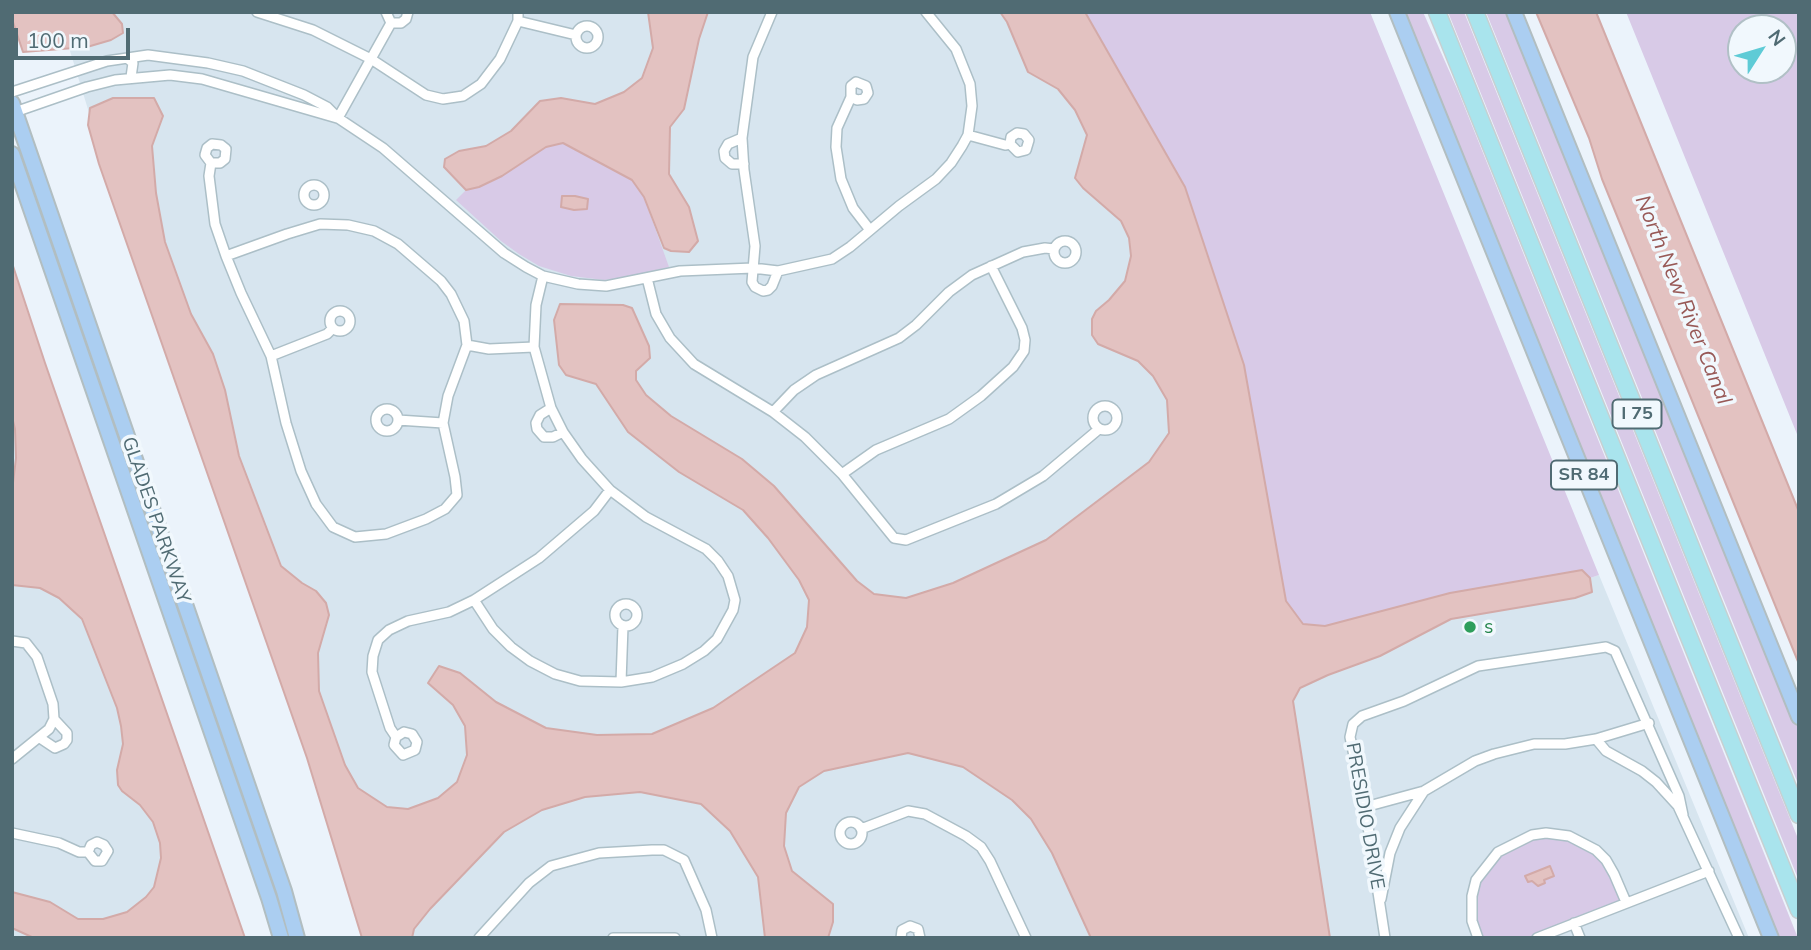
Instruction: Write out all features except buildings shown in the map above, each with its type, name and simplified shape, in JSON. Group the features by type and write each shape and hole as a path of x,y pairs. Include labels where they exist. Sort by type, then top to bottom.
{"highway":[{"name":"I 75","path":"1437,12 1799,910"},
{"name":"I 75","path":"1475,12 1799,815"}],"main road":[{"name":"SR 84","path":"1397,12 1771,938"},
{"path":"1514,12 1799,717"},
{"name":"GLADES PARKWAY","path":"13,109 275,866 297,938"},
{"name":"GLADES PARKWAY","path":"12,153 270,898 281,938"}],"street":[{"path":"257,12 313,30 371,59 426,95 443,99 463,96 481,84 500,59 518,17 576,35"},
{"path":"386,12 391,23"},
{"path":"391,23 404,21 408,12"},
{"path":"772,12 753,57 743,138 755,246 752,282 758,290 763,291 772,286 778,271"},
{"path":"12,92 94,65 148,55 243,71 327,107 338,118 383,148 504,253 543,276 578,284 606,286 680,271 753,268 778,271 832,259 850,247 936,179 951,163 968,135 972,106 970,84 964,66 947,35 926,12"},
{"path":"338,118 391,23"},
{"path":"170,75 171,57"},
{"path":"127,58 133,63 131,77"},
{"path":"13,109 131,77 170,75 202,79 338,118"},
{"path":"851,97 837,128 836,147 841,179 853,208 870,230"},
{"path":"968,135 1010,145"},
{"path":"743,138 728,144 724,151 725,158 732,164 744,164"},
{"path":"211,163 209,176 215,224 226,256 241,293 271,356 286,423 301,471 316,504 333,527 355,537 386,534 446,509 457,495 443,423 449,396 467,345 464,321 451,294 441,281 398,244 374,232 348,225 320,224 287,233 226,256"},
{"path":"316,205 320,224"},
{"path":"773,412 794,390 816,375 899,338 950,292 991,266 1023,252 1054,249"},
{"path":"842,474 876,450 950,419 1013,367 1024,351 1025,340 1022,328 991,266"},
{"path":"474,600 493,629 530,661 555,674 580,681 621,682 652,677 683,664 704,651 717,639 729,621 734,600 728,576 718,561 706,550 646,517 610,490 582,459 563,432 551,408 534,347 536,305 543,276"},
{"path":"647,278 656,314 670,338 694,363 773,412 805,437 842,474 894,538 906,540 996,504 1042,476 1099,429"},
{"path":"271,356 327,334 333,328"},
{"path":"467,345 489,349 534,347"},
{"path":"551,408 540,415 536,423 537,429 544,437 553,437 563,432"},
{"path":"398,420 443,423"},
{"path":"396,737 390,728 372,672 378,640 389,630 408,621 449,612 474,600 539,558 594,510 610,490"},
{"path":"621,682 623,626"},
{"path":"12,641 26,643 37,656 54,704 54,719 49,729 13,755"},
{"name":"PRESIDIO DRIVE","path":"1385,938 1365,807 1350,737 1353,724 1362,716 1404,701 1478,666 1606,647 1615,650 1649,723 1679,796 1680,811 1739,938"},
{"path":"40,738 55,748 67,740 67,733 54,719"},
{"path":"1365,807 1423,791 1475,761 1494,754 1534,744 1565,744 1596,739 1649,723"},
{"path":"1596,739 1600,747 1656,782 1680,811"},
{"path":"1656,782 1667,769"},
{"path":"1380,901 1400,828 1423,791"},
{"path":"861,829 908,811 925,814 966,836 981,847 990,861 1027,938"},
{"path":"12,833 59,843 79,852 88,852"},
{"path":"1478,938 1472,921 1472,897 1476,880 1498,852 1532,835 1546,833 1569,836 1596,850 1606,860 1626,902"},
{"path":"479,938 529,883 551,866 599,853 652,850 664,850 684,860 706,911 712,938"},
{"path":"1374,859 1391,853"},
{"path":"1537,938 1709,871"},
{"path":"1574,923 1580,938"},
{"path":"901,938 902,930 910,926 918,929 920,938"},
{"path":"1561,928 1565,938"},
{"path":"613,938 675,938"}],"shaded area":[{"path":"58,12 1029,12 1164,194 1213,491 1166,938 393,938 360,824 99,145"},
{"path":"1085,12 1370,12 1599,575 1590,578 1581,570 1450,593 1325,626 1303,625 1286,601 1244,365 1185,187"},
{"path":"1403,12 1423,12 1459,93 1798,938 1776,938"},
{"path":"1448,12 1464,12 1799,841 1799,881"},
{"path":"1486,12 1509,12 1799,730 1799,786"},
{"path":"1626,12 1799,12 1799,439"},
{"path":"562,143 632,180 644,197 669,267 604,280 571,276 539,266 501,241 456,200 466,190 502,176 546,147"},
{"path":"12,373 157,831 190,938 12,938"},
{"path":"1599,575 1749,938 1330,938 1292,701 1300,688 1380,656 1451,619 1575,598 1591,592 1590,578"},
{"path":"1546,833 1596,850 1626,902 1537,938 1478,938 1472,896 1476,880 1498,852"}],"water":[{"path":"12,12 112,12 122,24 123,33 111,40 87,47 23,52"},
{"path":"648,12 708,12 699,39 684,109 670,127 669,174 689,207 698,241 689,252 664,248 644,197 632,180 563,143 546,147 502,176 466,190 444,167 445,159 459,151 486,146 511,131 540,101 561,98 595,104 624,92 642,78 653,48"},
{"path":"1000,12 1085,12 1185,187 1244,365 1286,601 1303,624 1325,626 1450,593 1582,570 1590,578 1592,592 1575,598 1451,619 1380,656 1300,688 1293,701 1330,938 1091,938 1052,853 1031,819 1012,800 963,767 908,753 824,771 799,787 786,813 784,846 792,871 833,904 833,922 828,938 765,938 758,877 730,831 701,804 640,792 585,797 542,810 504,832 430,909 414,929 412,938 362,938 307,758 99,164 88,125 90,108 113,98 154,98 163,116 152,146 156,193 165,242 191,314 213,354 225,390 239,456 281,566 316,591 326,603 329,615 318,653 319,691 345,765 358,788 387,807 408,809 438,798 457,782 467,755 465,726 453,705 428,683 439,666 460,673 496,702 546,728 597,735 652,734 713,708 795,653 807,627 809,600 799,580 743,510 679,472 628,432 596,384 566,375 559,365 554,320 560,304 623,305 632,308 649,346 650,358 636,371 636,380 646,395 671,416 742,459 774,486 857,581 874,594 906,598 953,583 1046,540 1149,462 1169,433 1167,400 1153,376 1138,361 1098,344 1092,335 1092,319 1096,311 1125,281 1131,256 1129,238 1121,221 1075,178 1087,135 1075,110 1058,89 1028,72 1007,22"},
{"name":"North New River Canal","path":"1536,12 1596,12 1799,512 1799,664 1602,179 1589,138"},
{"path":"562,196 588,199 587,209 561,207"},
{"path":"12,263 245,938 34,938 12,928 12,892 50,902 78,919 103,919 127,912 154,887 161,858 160,843 153,822 140,805 118,785 117,770 123,744 121,726 117,708 82,619 59,598 40,588 12,585 12,491 16,458 12,417"},
{"path":"1550,866 1554,876 1544,880 1545,883 1538,886 1532,881 1528,882 1525,876"}],"place":[{"name":"s","path":"1470,627"}]}
